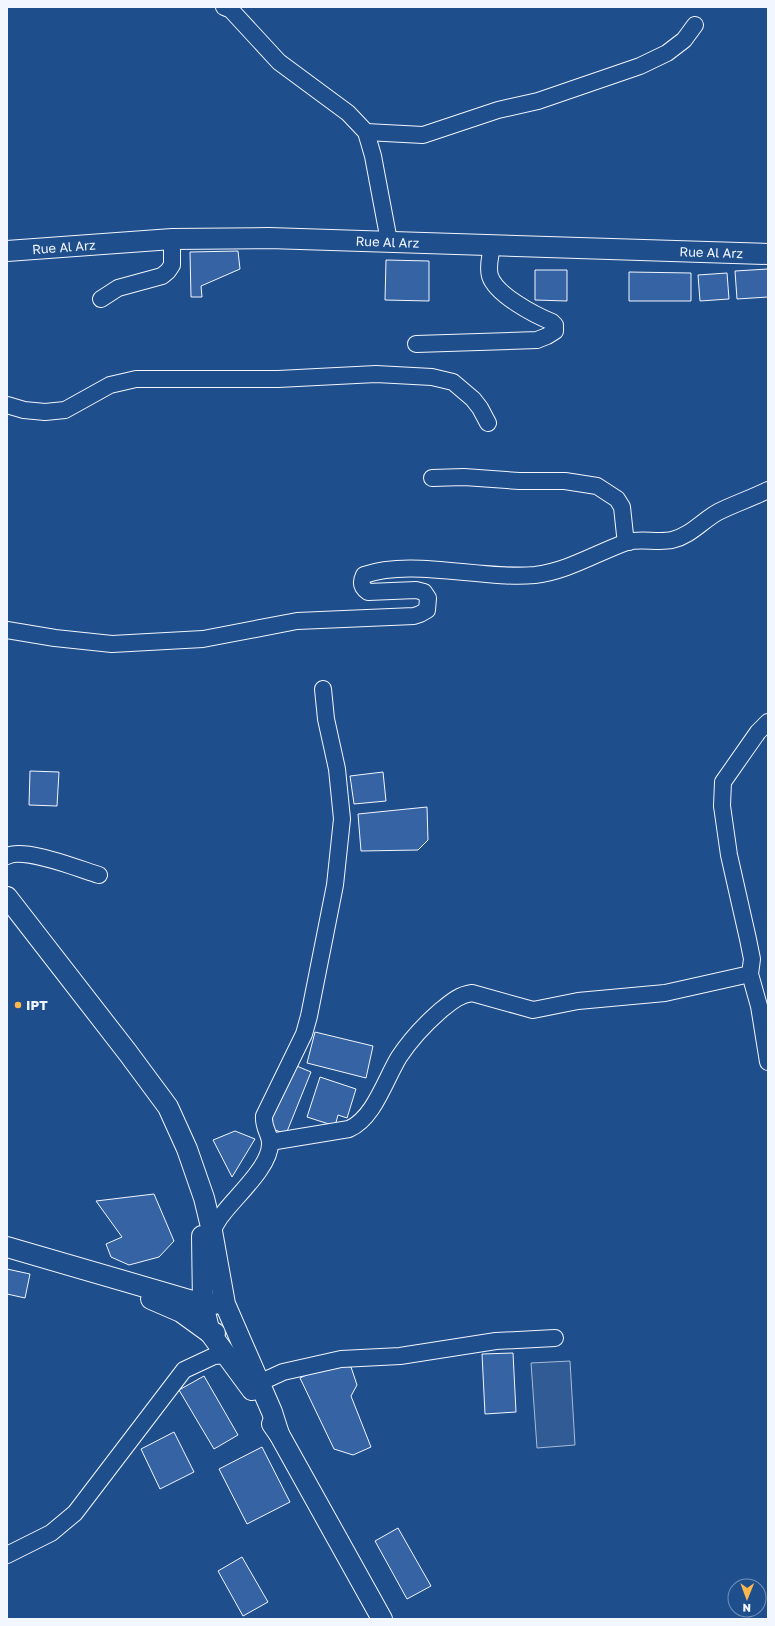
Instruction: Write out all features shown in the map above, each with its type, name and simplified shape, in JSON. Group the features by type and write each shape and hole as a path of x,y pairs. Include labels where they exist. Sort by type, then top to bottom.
{"main road":[{"name":"Rue Al Arz","path":"7,251 172,238 389,241 768,254"},
{"path":"7,897 155,1087 168,1107 182,1137 200,1186 212,1231 225,1304 279,1434"},
{"path":"200,1186 203,1304 210,1333"},
{"path":"7,1247 203,1304 225,1304"},
{"path":"58,1262 85,1277 181,1312 210,1333 228,1355 249,1385 266,1416 279,1434 382,1619"},
{"path":"210,1333 235,1331"}],"street":[{"path":"228,8 279,62 348,112 366,132 373,156 389,241"},
{"path":"366,132 423,135 498,110 538,101 640,66 667,53 684,40 695,25"},
{"path":"101,299 118,288 162,276 168,272 172,265 172,238"},
{"path":"416,344 537,340 555,331 555,325 552,322 522,306 494,283 489,272 492,245"},
{"path":"7,405 24,410 45,412 65,410 110,385 136,379 278,379 376,374 432,377 453,382 473,399 488,423"},
{"path":"432,478 464,477 519,481 565,481 597,486 617,499 622,507 625,535 629,542"},
{"path":"7,630 55,638 112,644 203,639 297,621 414,616 427,610 428,598 424,592 416,590 368,592 363,588 361,581 364,575 373,572 396,569 512,576 538,574 563,568 629,542 672,540 685,536 718,512 768,490"},
{"path":"212,1231 222,1215 262,1164 269,1150 270,1142 264,1128 264,1116 302,1040 308,1022 332,901 341,834 341,796 337,769 326,719 323,689"},
{"path":"768,722 758,732 723,782 722,806 728,848 752,959 750,974 759,1006 768,1062"},
{"path":"7,856 13,853 27,853 99,875"},
{"path":"270,1142 349,1129 359,1125 366,1118 390,1074 414,1035 452,1000 464,994 472,993 533,1010 578,1001 665,993 750,974"},
{"path":"259,1383 283,1372 341,1359 400,1356 496,1341 555,1338"},
{"path":"7,1555 51,1533 71,1517 184,1370 214,1356 228,1355"}],"shaded area":[{"path":"570,1361 575,1445 537,1448 531,1363"}],"building":[{"path":"238,251 240,269 201,286 202,297 191,297 190,252"},
{"path":"386,260 429,261 429,301 385,300"},
{"path":"768,269 768,297 737,299 735,271"},
{"path":"535,270 567,270 567,301 535,300"},
{"path":"629,272 691,273 691,301 629,301"},
{"path":"727,273 729,299 700,301 698,275"},
{"path":"30,771 59,772 57,806 29,805"},
{"path":"383,772 386,801 354,804 350,776"},
{"path":"427,807 428,840 418,850 361,851 358,814"},
{"path":"315,1032 373,1046 366,1078 307,1063"},
{"path":"292,1064 311,1072 286,1134 267,1127"},
{"path":"320,1077 356,1089 347,1118 338,1115 335,1126 307,1117"},
{"path":"235,1131 255,1139 232,1177 213,1140"},
{"path":"154,1194 174,1241 159,1257 129,1265 111,1257 106,1244 122,1237 96,1201"},
{"path":"7,1269 30,1274 25,1298 7,1294"},
{"path":"513,1353 516,1412 485,1414 482,1354"},
{"path":"330,1364 351,1367 357,1385 351,1396 371,1447 353,1455 334,1449 300,1378"},
{"path":"204,1376 238,1435 214,1449 179,1390"},
{"path":"174,1432 194,1472 160,1489 141,1449"},
{"path":"262,1447 290,1502 247,1524 219,1469"},
{"path":"398,1528 431,1586 407,1599 375,1541"},
{"path":"242,1557 268,1602 243,1616 218,1571"}],"place":[{"name":"IPT","path":"18,1005"}]}
